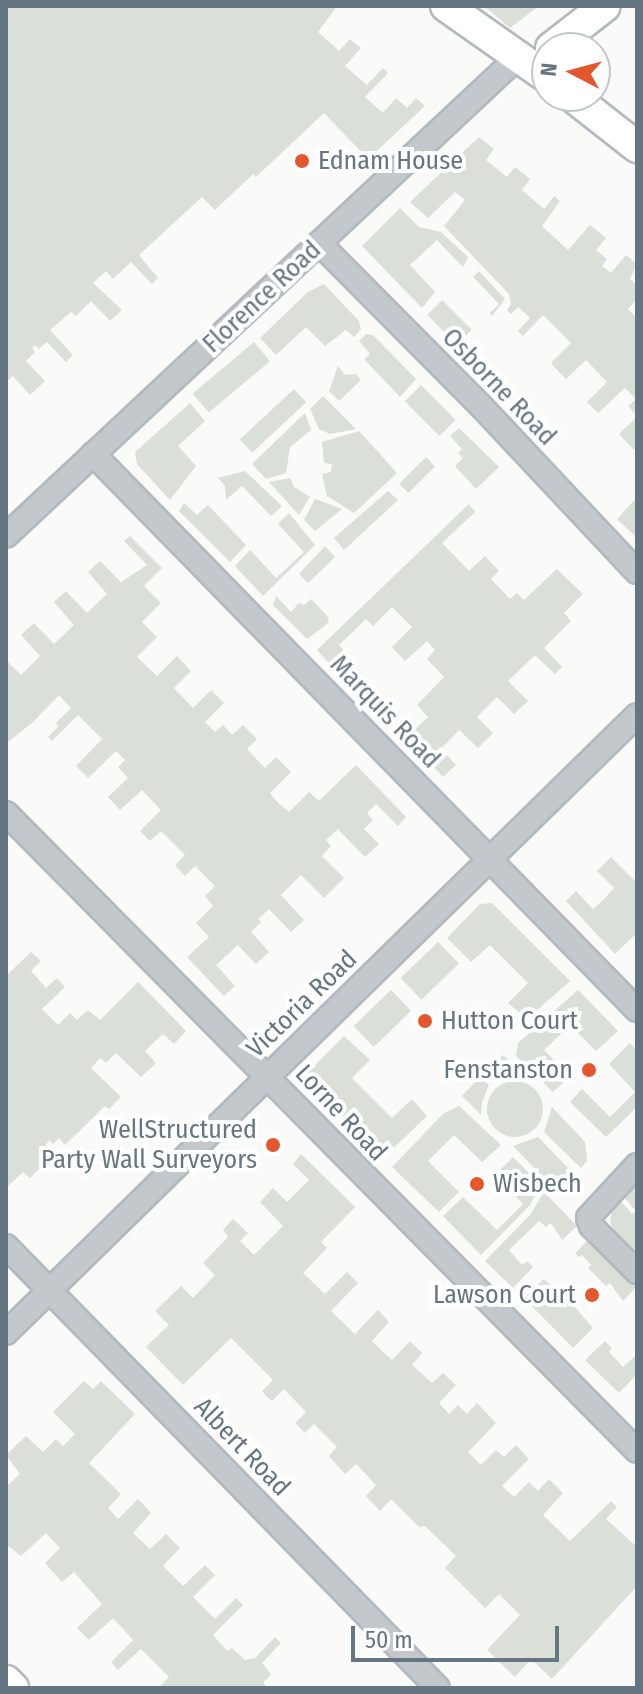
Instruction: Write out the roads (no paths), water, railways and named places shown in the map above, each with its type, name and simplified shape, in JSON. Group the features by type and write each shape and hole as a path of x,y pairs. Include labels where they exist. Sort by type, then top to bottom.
{"main road":[{"path":"446,6 531,55"},
{"name":"Florence Road","path":"573,32 605,6"},
{"path":"592,112 637,147"},
{"path":"6,1681 13,1688"}],"street":[{"name":"Florence Road","path":"6,536 319,243 531,67"},
{"name":"Osborne Road","path":"319,243 480,405 637,572"},
{"name":"Marquis Road","path":"93,454 637,1010"},
{"name":"Victoria Road","path":"6,1333 637,715"},
{"name":"Lorne Road","path":"6,813 637,1451"},
{"path":"637,1165 588,1218 591,1226 637,1272"},
{"name":"Albert Road","path":"6,1246 438,1688"}],"place":[{"name":"Ednam House","path":"302,161"},
{"name":"Hutton Court","path":"425,1021"},
{"name":"Fenstanston","path":"589,1070"},
{"name":"WellStructured Party Wall Surveyors","path":"273,1145"},
{"name":"Wisbech","path":"477,1184"},
{"name":"Lawson Court","path":"592,1295"}]}
